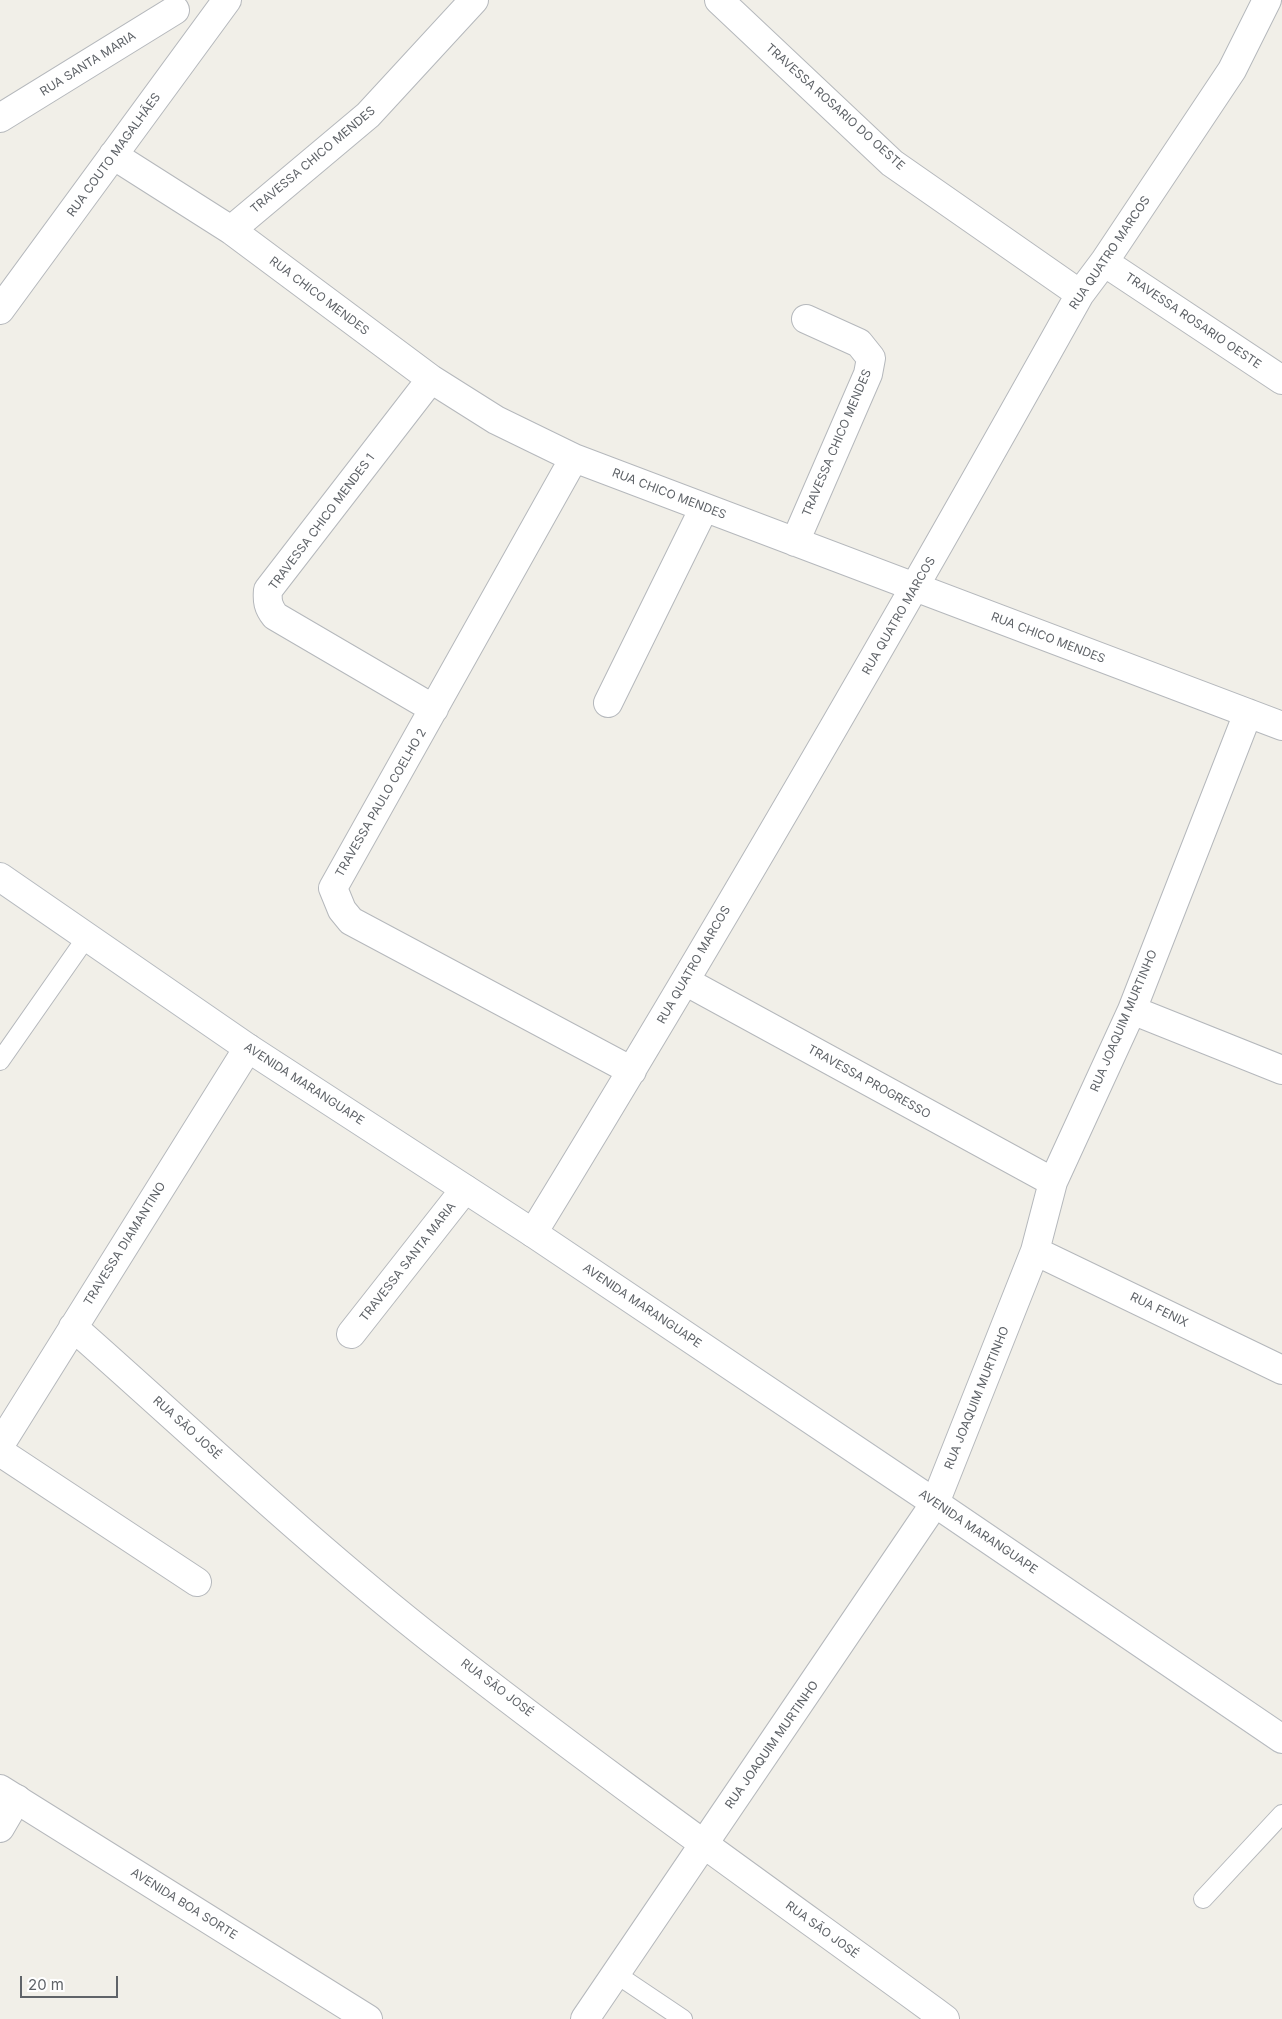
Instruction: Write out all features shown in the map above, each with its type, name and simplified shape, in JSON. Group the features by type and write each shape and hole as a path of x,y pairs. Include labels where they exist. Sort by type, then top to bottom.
{"street":[{"name":"RUA COUTO MAGALHÃES","path":"0,310 227,0"},
{"name":"TRAVESSA CHICO MENDES","path":"231,230 368,115 474,0"},
{"name":"TRAVESSA ROSARIO DO OESTE","path":"719,0 892,163 1080,294"},
{"name":"RUA QUATRO MARCOS","path":"533,1233 632,1071 916,588 1080,294 1104,262 1232,70 1267,0"},
{"path":"170,5 203,34"},
{"name":"RUA SANTA MARIA","path":"0,118 170,5"},
{"name":"RUA CHICO MENDES","path":"113,155 231,230 431,380 496,420 574,458 1282,726"},
{"name":"TRAVESSA ROSARIO OESTE","path":"1104,262 1282,380"},
{"name":"TRAVESSA CHICO MENDES","path":"795,542 868,374 870,358 859,343 806,319"},
{"name":"TRAVESSA CHICO MENDES 1","path":"431,380 268,590 267,600 268,608 275,616 434,709"},
{"name":"TRAVESSA PAULO COELHO 2","path":"574,458 333,888 342,910 351,921 632,1071"},
{"path":"608,703 704,508"},
{"name":"RUA JOAQUIM MURTINHO","path":"585,2019 702,1843 822,1672 935,1503 1035,1251 1053,1182 1132,1010 1248,713"},
{"name":"AVENIDA MARANGUAPE","path":"0,878 248,1048 533,1233 1282,1739"},
{"name":"TRAVESSA PROGRESSO","path":"684,981 1053,1182"},
{"path":"1132,1010 1282,1070"},
{"name":"TRAVESSA DIAMANTINO","path":"1,1443 248,1048"},
{"name":"TRAVESSA SANTA MARIA","path":"351,1334 465,1189"},
{"name":"RUA FENIX","path":"1035,1251 1282,1370"},
{"name":"RUA SÃO JOSÉ","path":"73,1327 324,1549 435,1642 702,1843 945,2019"},
{"path":"1,1443 197,1582"},
{"path":"0,1828 9,1794"},
{"name":"AVENIDA BOA SORTE","path":"9,1794 368,2019"}],"lane":[{"path":"0,1061 86,938"},
{"path":"1203,1899 1282,1814"},
{"path":"616,1974 683,2019"}]}
